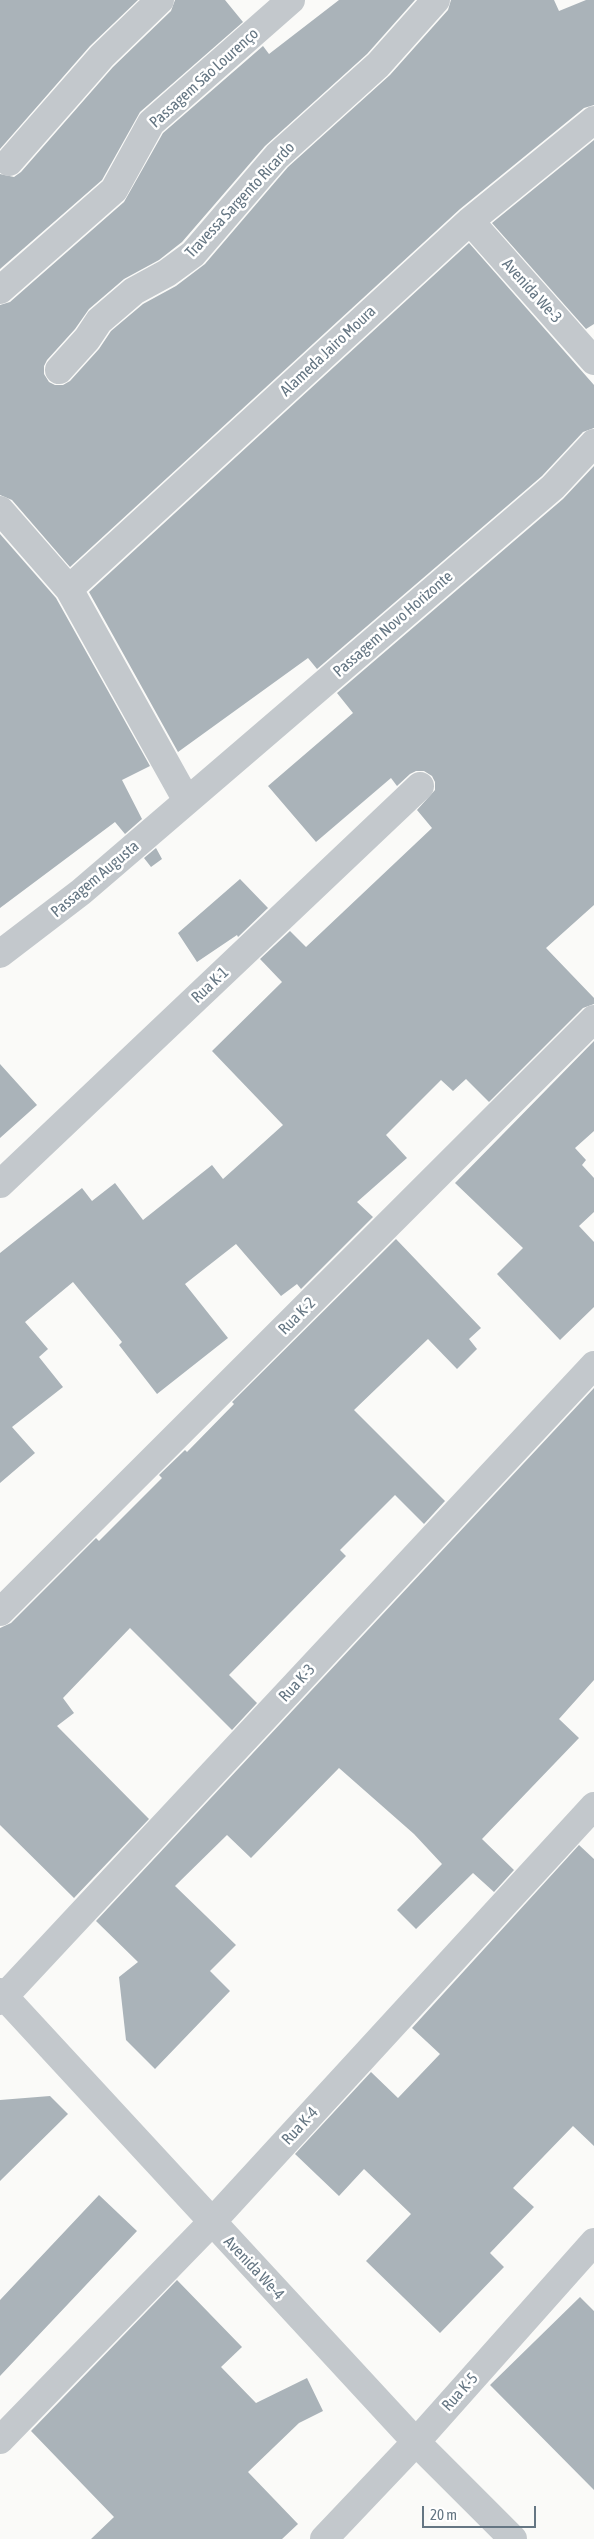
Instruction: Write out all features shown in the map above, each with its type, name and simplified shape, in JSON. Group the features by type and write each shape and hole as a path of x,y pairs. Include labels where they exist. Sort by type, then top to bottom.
{"street":[{"path":"9,162 102,56 160,0"},
{"name":"Passagem São Lourenço","path":"0,290 114,190 151,123 291,0"},
{"name":"Travessa Sargento Ricardo","path":"59,370 87,339 99,321 134,291 167,273 193,254 277,156 378,65 436,0"},
{"name":"Alameda Jairo Moura","path":"69,589 470,220 594,120"},
{"name":"Avenida We-3","path":"470,220 594,361"},
{"name":"Passagem Novo Horizonte","path":"187,801 553,487 594,443"},
{"path":"0,510 69,589 187,801"},
{"name":"Rua K-1","path":"0,1184 420,786"},
{"name":"Passagem Augusta","path":"0,954 82,892 187,801"},
{"name":"Rua K-2","path":"0,1612 593,1024"},
{"name":"Rua K-3","path":"1,1997 594,1365"},
{"name":"Rua K-4","path":"0,2440 211,2223 590,1820"},
{"name":"Avenida We-4","path":"1,1997 416,2442 513,2539"},
{"name":"Rua K-5","path":"324,2539 416,2442 594,2242"}],"building":[{"path":"0,0 138,0 90,46 0,149"},
{"path":"175,0 225,0 243,22 140,112 102,180 0,269 0,174 14,177 21,172 113,67 171,11"},
{"path":"339,0 415,0 367,54 265,146 182,242 159,260 124,279 89,309 75,329 47,360 44,366 44,374 49,382 55,385 63,385 70,381 99,349 111,331 143,304 176,286 205,264 288,167 390,75 448,10 451,0 554,0 559,11 586,0 594,0 594,105 584,108 460,209 70,567 12,500 0,495 0,305 10,302 124,202 163,133 263,46 269,54"},
{"path":"594,140 594,324 586,329 492,223"},
{"path":"469,243 594,385 594,428 583,432 542,476 317,669 308,658 178,752 89,592"},
{"path":"594,466 594,905 546,948 594,998 594,1004 583,1008 489,1102 466,1079 453,1091 441,1080 386,1135 407,1158 357,1202 373,1217 301,1289 297,1284 281,1296 236,1244 185,1284 228,1338 157,1394 119,1345 122,1342 73,1282 25,1322 48,1349 39,1357 63,1387 12,1427 35,1453 0,1483 0,1253 82,1188 92,1201 115,1183 143,1220 212,1165 223,1179 283,1125 212,1051 282,982 260,959 290,931 306,947 432,828 417,810 435,790 435,782 432,776 424,771 416,771 410,774 397,786 391,778 316,842 268,786 353,713 337,693 563,499"},
{"path":"0,534 56,598 150,766 122,780 142,819 125,834 115,822 0,908"},
{"path":"156,848 162,859 151,867 144,858"},
{"path":"240,879 268,908 238,937 237,935 197,962 178,933"},
{"path":"594,1041 594,1131 575,1148 586,1160 582,1165 594,1178 594,1212 579,1226 594,1242 594,1307 560,1340 497,1274 523,1248 455,1183"},
{"path":"0,1064 37,1105 0,1138"},
{"path":"396,1239 481,1328 469,1339 477,1349 457,1369 428,1339 354,1410 445,1501 424,1524 395,1495 340,1550 346,1556 229,1675 257,1703 232,1730 130,1628 63,1698 74,1713 57,1726 149,1819 74,1898 0,1825 0,1628 11,1623 96,1538 99,1541 162,1478 159,1475 185,1450 187,1452 234,1404 232,1402"},
{"path":"594,1388 594,1680 559,1719 579,1738 482,1839 514,1870 494,1892 473,1873 416,1929 397,1910 442,1864 414,1834 339,1768 251,1858 227,1835 175,1886 236,1945 210,1971 230,1991 155,2069 126,2040 119,1977 138,1962 96,1921"},
{"path":"579,1845 594,1859 594,2146 573,2126 513,2188 534,2207 490,2253 504,2267 440,2333 366,2261 411,2214 364,2169 339,2196 295,2154 371,2072 398,2098 440,2054 412,2028"},
{"path":"50,2096 68,2114 0,2181 0,2100"},
{"path":"99,2195 137,2231 0,2376 0,2300"},
{"path":"177,2280 242,2347 221,2367 256,2403 307,2378 323,2411 299,2423 248,2472 298,2524 282,2539 91,2539 114,2517 31,2431"},
{"path":"580,2297 594,2311 594,2490 490,2385"}]}
